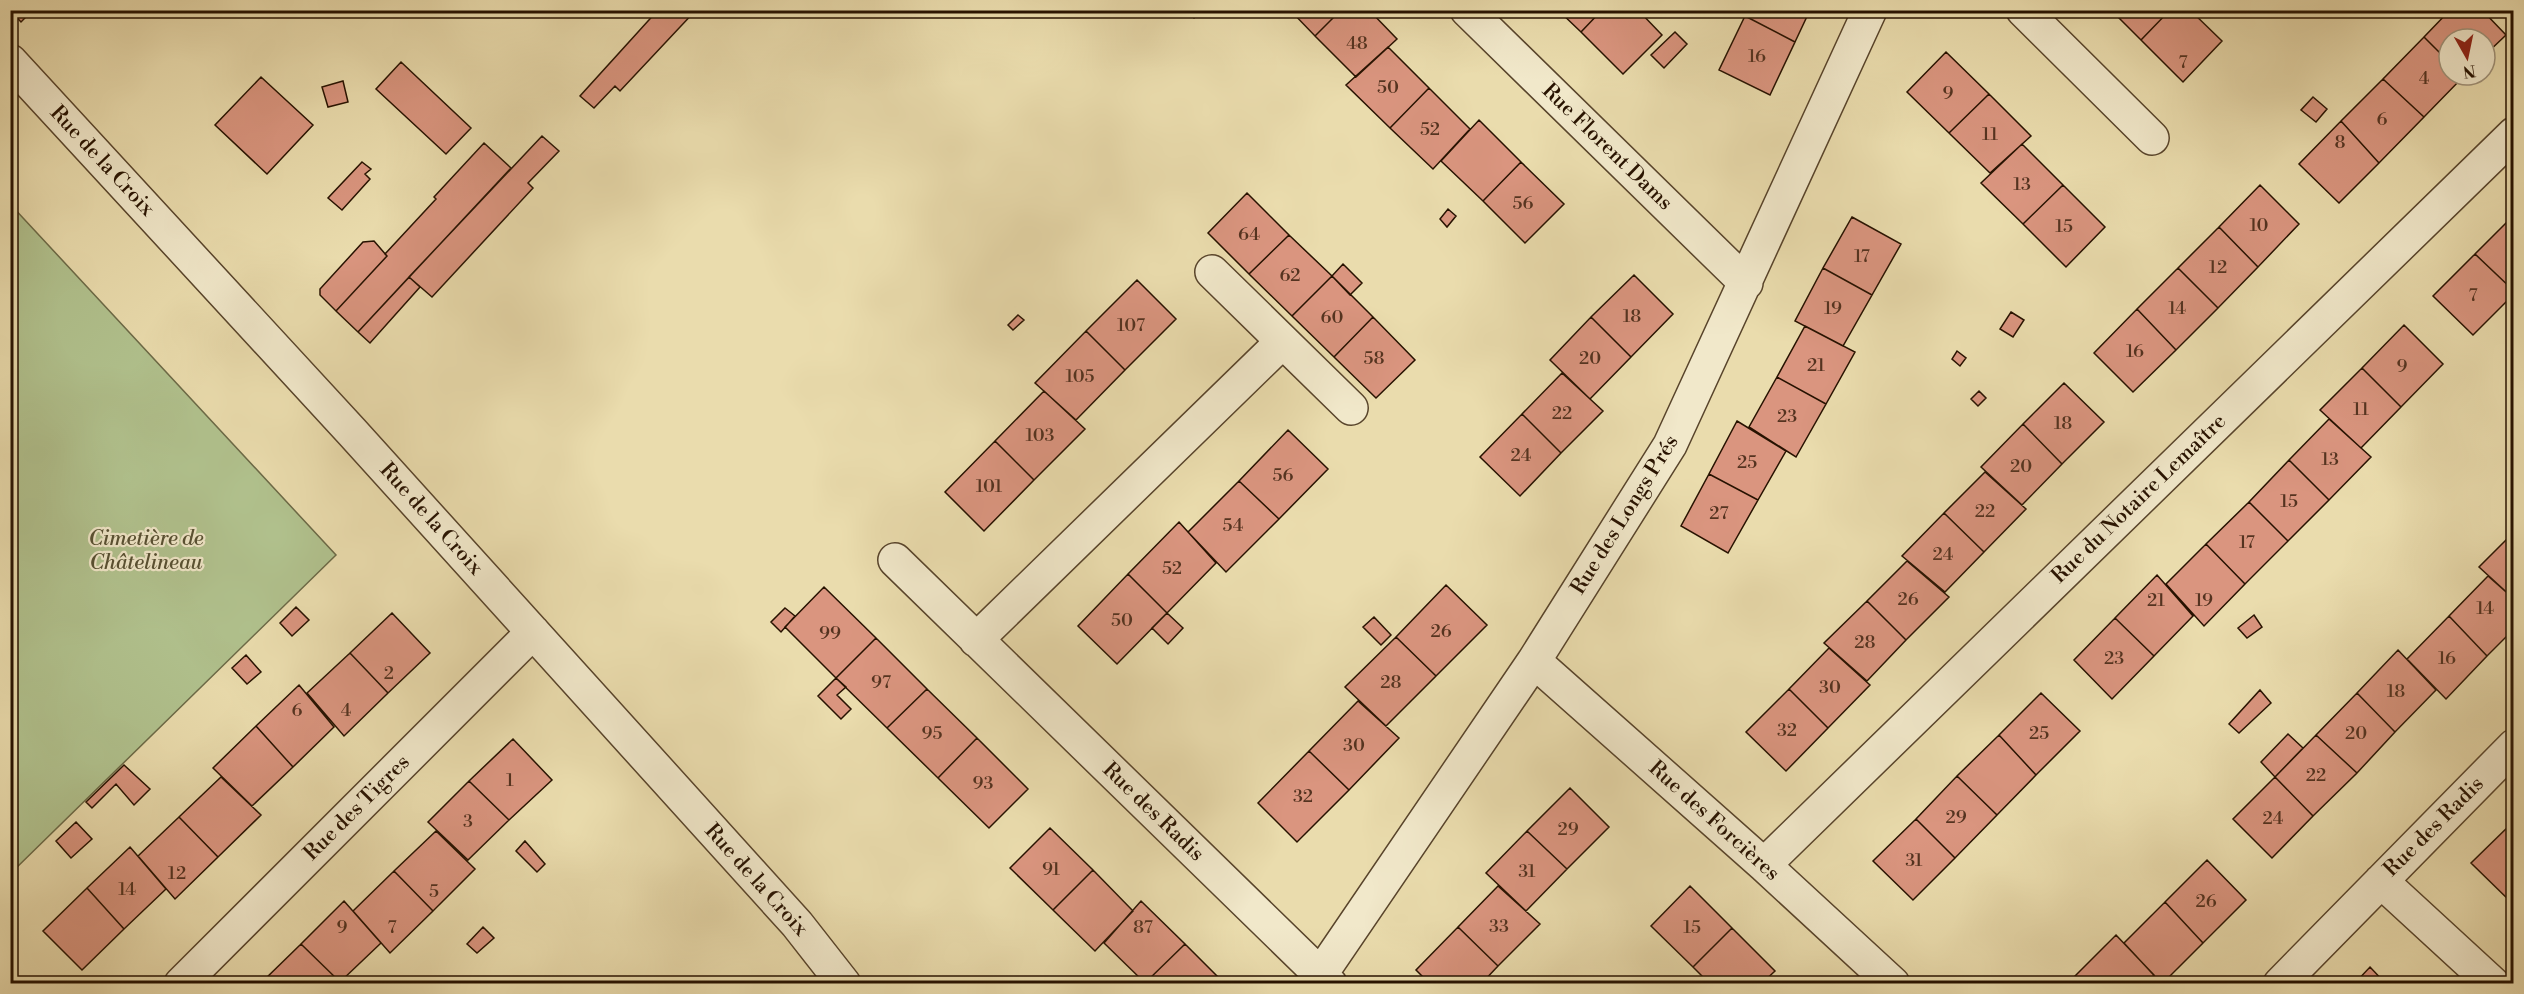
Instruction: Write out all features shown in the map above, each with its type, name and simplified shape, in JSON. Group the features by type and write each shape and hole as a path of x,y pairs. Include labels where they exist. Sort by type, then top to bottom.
{"street":[{"name":"Rue Florent Dams","path":"1467,10 1746,283"},
{"name":"Rue des Longs Prés","path":"1322,980 1534,661 1670,445 1870,10"},
{"path":"2023,10 2152,138"},
{"name":"Rue de la Croix","path":"10,61 352,432 797,924 844,984"},
{"name":"Rue du Notaire Lemaître","path":"1764,865 2514,134"},
{"path":"1212,272 1351,408"},
{"path":"976,640 1282,342"},
{"name":"Rue des Radis","path":"895,561 1322,980"},
{"name":"Rue des Tigres","path":"181,984 533,632"},
{"name":"Rue des Forcières","path":"1534,661 1764,865 1893,984"},
{"name":"Rue des Radis","path":"2280,984 2514,746"},
{"name":"Rue des Radis","path":"2380,881 2493,984"}],"green space":[{"name":"Cimetière de Châtelineau","path":"11,205 336,555 11,873"}],"building":[{"path":"10,10 33,10 21,22"},
{"path":"658,10 696,10 620,91 615,86 594,108 580,96"},
{"path":"1186,10 1201,10 1194,18"},
{"path":"1290,10 1341,10 1315,36"},
{"path":"1341,10 1369,10 1397,39 1356,77 1315,36"},
{"path":"1558,10 1602,10 1581,32"},
{"path":"1602,10 1638,10 1662,35 1623,74 1581,32"},
{"path":"1748,10 1810,10 1795,42 1745,16"},
{"path":"2111,10 2170,10 2141,40"},
{"path":"2170,10 2190,10 2222,41 2183,82 2141,40"},
{"path":"2450,10 2482,10 2506,35 2497,44 2497,27 2437,27 2437,50 2424,37"},
{"path":"1745,16 1795,42 1770,95 1719,70"},
{"path":"1675,32 1687,44 1664,68 1651,55"},
{"path":"2424,37 2437,50 2437,87 2453,87 2424,117 2383,79"},
{"path":"1388,47 1429,88 1390,128 1346,85"},
{"path":"1946,52 1989,94 1949,133 1907,92"},
{"path":"401,62 471,128 446,154 376,89"},
{"path":"261,77 313,125 267,174 215,125"},
{"path":"2383,79 2424,117 2379,163 2341,121"},
{"path":"343,81 348,102 328,107 322,87"},
{"path":"1429,88 1470,129 1433,169 1390,128"},
{"path":"1989,94 2031,136 1990,173 1949,133"},
{"path":"2313,97 2327,109 2316,122 2301,110"},
{"path":"1479,120 1521,162 1483,201 1441,161"},
{"path":"2341,121 2379,163 2339,203 2299,164"},
{"path":"542,136 559,151 528,183 533,188 432,297 409,277"},
{"path":"484,143 511,168 358,332 336,311 387,256 385,254"},
{"path":"2022,144 2063,185 2023,224 1981,183"},
{"path":"362,162 371,169 365,174 370,179 342,210 328,198"},
{"path":"1521,162 1564,204 1525,243 1483,201"},
{"path":"2063,185 2105,227 2066,267 2023,224"},
{"path":"2260,185 2299,224 2258,267 2219,227"},
{"path":"1247,193 1289,235 1249,274 1208,233"},
{"path":"1448,209 1456,216 1447,227 1440,219"},
{"path":"2514,215 2514,291 2475,254"},
{"path":"1852,217 1901,244 1872,295 1823,268"},
{"path":"2219,227 2258,267 2218,308 2178,268"},
{"path":"1289,235 1332,276 1292,316 1249,274"},
{"path":"374,241 387,256 336,311 320,295 320,289 363,242"},
{"path":"2475,254 2514,291 2514,294 2473,335 2433,296"},
{"path":"1343,264 1362,283 1350,295 1332,276"},
{"path":"1823,268 1872,295 1843,346 1795,321"},
{"path":"2178,268 2218,308 2176,350 2137,309"},
{"path":"1634,275 1673,314 1631,357 1591,317"},
{"path":"1332,276 1373,317 1334,357 1292,316"},
{"path":"409,277 420,287 370,343 358,332"},
{"path":"1137,280 1176,319 1125,370 1086,331"},
{"path":"2137,309 2176,350 2133,392 2094,353"},
{"path":"2011,312 2024,320 2013,337 2000,329"},
{"path":"1018,315 1024,320 1013,330 1008,325"},
{"path":"1373,317 1415,360 1376,398 1334,357"},
{"path":"1591,317 1631,357 1590,399 1550,360"},
{"path":"2404,325 2443,364 2401,407 2362,368"},
{"path":"1805,326 1855,352 1826,404 1777,377"},
{"path":"1086,331 1125,370 1076,420 1035,383"},
{"path":"1957,351 1966,358 1960,366 1952,359"},
{"path":"2362,368 2401,407 2361,448 2320,410"},
{"path":"1562,373 1603,411 1561,453 1522,414"},
{"path":"1777,377 1826,404 1796,457 1749,427"},
{"path":"2064,383 2104,422 2062,464 2023,424"},
{"path":"1044,391 1085,429 1034,480 995,441"},
{"path":"1979,391 1986,398 1978,406 1971,399"},
{"path":"1522,414 1561,453 1520,496 1480,457"},
{"path":"2329,419 2371,457 2329,500 2289,460"},
{"path":"1737,421 1786,451 1758,500 1709,474"},
{"path":"2023,424 2062,464 2022,505 1981,467"},
{"path":"1288,430 1328,469 1279,519 1239,481"},
{"path":"995,441 1034,480 984,531 945,492"},
{"path":"2289,460 2329,500 2288,541 2249,502"},
{"path":"1985,472 2026,509 1984,552 1944,513"},
{"path":"1709,474 1758,500 1728,553 1681,526"},
{"path":"1239,481 1279,519 1226,572 1188,532"},
{"path":"2249,502 2288,541 2245,584 2206,544"},
{"path":"1944,513 1984,552 1945,592 1902,556"},
{"path":"1179,522 1216,563 1167,613 1128,574"},
{"path":"2514,532 2514,599 2479,567"},
{"path":"2206,544 2245,584 2204,626 2166,584"},
{"path":"1907,561 1949,597 1906,640 1867,601"},
{"path":"1128,574 1167,613 1117,664 1078,626"},
{"path":"2157,575 2193,616 2154,656 2115,618"},
{"path":"2488,576 2514,599 2514,629 2487,656 2449,616"},
{"path":"1446,585 1487,625 1436,676 1396,637"},
{"path":"824,587 876,638 836,678 785,627"},
{"path":"1867,601 1906,640 1867,681 1824,643"},
{"path":"296,607 309,620 292,636 280,623"},
{"path":"785,608 795,616 781,632 771,622"},
{"path":"392,613 430,653 388,693 350,653"},
{"path":"1167,613 1183,628 1168,644 1152,628"},
{"path":"2254,615 2262,627 2247,638 2238,628"},
{"path":"2449,616 2487,656 2446,699 2407,659"},
{"path":"1374,617 1391,635 1381,645 1363,627"},
{"path":"2115,618 2154,656 2112,699 2074,660"},
{"path":"1396,637 1436,676 1386,726 1345,687"},
{"path":"876,638 927,689 887,728 836,678"},
{"path":"1829,648 1870,685 1828,728 1789,689"},
{"path":"2398,650 2436,690 2395,732 2357,693"},
{"path":"350,653 388,693 344,736 307,693"},
{"path":"246,655 261,672 247,684 232,668"},
{"path":"836,678 846,687 837,695 851,709 841,719 818,696"},
{"path":"299,685 334,727 293,767 256,726"},
{"path":"927,689 977,738 938,778 887,728"},
{"path":"1789,689 1828,728 1786,771 1746,732"},
{"path":"2260,690 2271,703 2239,733 2229,724"},
{"path":"2041,693 2080,731 2036,775 1999,735"},
{"path":"2357,693 2395,732 2357,773 2316,735"},
{"path":"1358,701 1399,738 1349,790 1309,751"},
{"path":"256,726 293,767 252,806 213,768"},
{"path":"2288,734 2303,748 2275,777 2261,762"},
{"path":"1999,735 2036,775 1997,815 1957,776"},
{"path":"2316,735 2357,773 2313,816 2275,777"},
{"path":"977,738 1028,789 989,828 938,778"},
{"path":"513,739 552,780 509,820 469,781"},
{"path":"1309,751 1349,790 1297,842 1258,803"},
{"path":"124,765 150,789 134,805 116,784 92,808 86,802"},
{"path":"1957,776 1997,815 1955,858 1916,819"},
{"path":"221,777 261,815 218,857 179,817"},
{"path":"2275,777 2313,816 2272,858 2233,819"},
{"path":"469,781 509,820 468,860 428,822"},
{"path":"1570,788 1609,827 1567,869 1527,831"},
{"path":"179,817 218,857 175,899 138,856"},
{"path":"1916,819 1955,858 1913,900 1873,861"},
{"path":"76,822 92,839 71,858 56,841"},
{"path":"2511,824 2514,826 2513,904 2471,863"},
{"path":"1050,828 1093,870 1053,910 1010,868"},
{"path":"436,831 475,869 433,911 394,871"},
{"path":"1527,831 1567,869 1526,911 1486,873"},
{"path":"525,841 545,864 537,872 516,851"},
{"path":"130,847 166,889 124,929 87,888"},
{"path":"2207,860 2246,900 2203,943 2165,902"},
{"path":"1093,870 1133,911 1095,951 1053,910"},
{"path":"394,871 433,911 390,953 353,911"},
{"path":"1498,886 1540,924 1498,966 1458,927"},
{"path":"1690,886 1732,928 1693,967 1651,926"},
{"path":"87,888 124,929 82,970 43,931"},
{"path":"344,901 381,943 340,982 301,944"},
{"path":"1141,901 1185,944 1145,983 1104,943"},
{"path":"2165,902 2203,943 2162,984 2124,943"},
{"path":"483,927 494,938 477,953 467,944"},
{"path":"1458,927 1498,966 1481,984 1430,984 1416,970"},
{"path":"1732,928 1775,971 1761,984 1710,984 1693,967"},
{"path":"2116,935 2154,975 2146,984 2080,984 2074,977"},
{"path":"301,944 340,982 260,984"},
{"path":"1185,944 1225,984 1145,983"},
{"path":"2370,967 2386,984 2354,984"}]}
